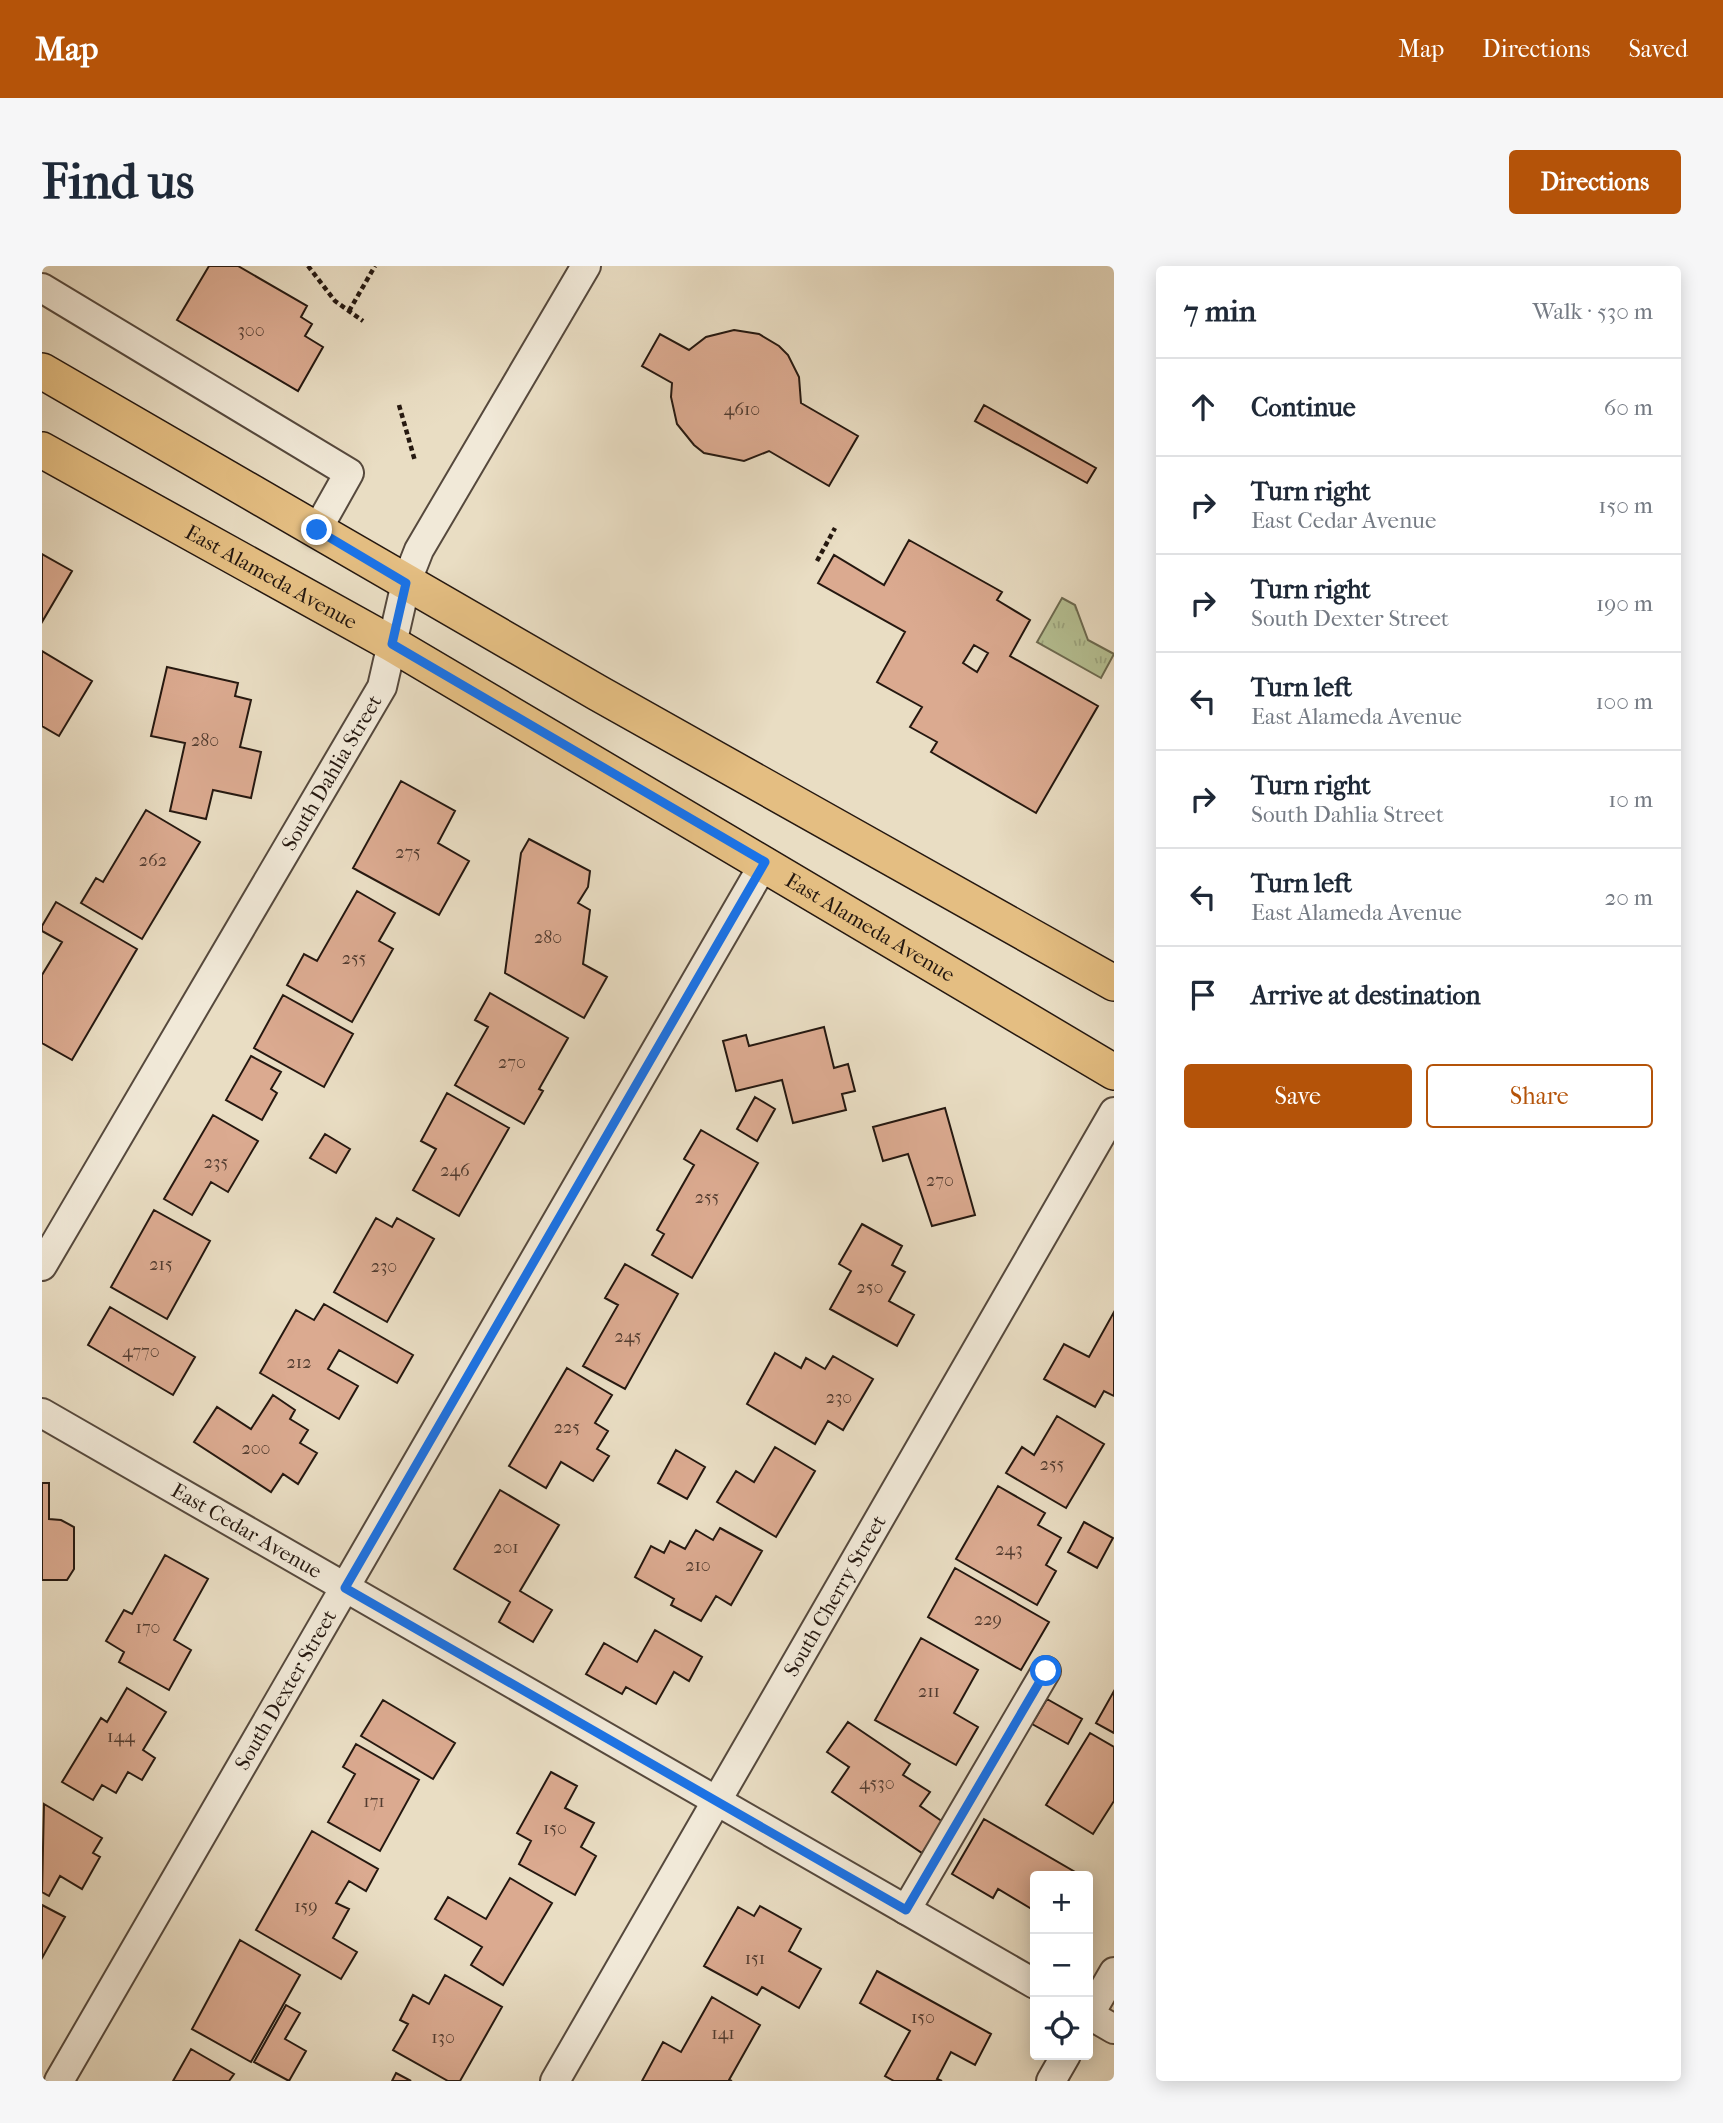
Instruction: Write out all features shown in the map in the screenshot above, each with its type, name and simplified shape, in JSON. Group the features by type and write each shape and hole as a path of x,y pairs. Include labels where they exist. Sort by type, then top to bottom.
{"main road":[{"path":"42,371 406,583 1114,983"},
{"name":"East Alameda Avenue","path":"42,450 392,644 765,862 1114,1072"}],"street":[{"name":"South Dahlia Street","path":"42,1266 382,687 406,583 419,550 586,266"},
{"path":"42,288 349,473 317,530"},
{"name":"South Dexter Street","path":"59,2081 765,862"},
{"name":"South Cherry Street","path":"555,2081 1114,1112"},
{"name":"East Cedar Avenue","path":"42,1413 1030,1981"},
{"path":"906,1910 1046,1671"},
{"path":"1093,2007 1114,1972"},
{"path":"1093,2018 1114,2029"},
{"path":"1051,2081 1063,2060"}],"path":[{"path":"309,266 335,301 363,321"},
{"path":"349,312 375,266"},
{"path":"399,405 415,461"},
{"path":"817,561 835,528"}],"green space":[{"path":"1062,598 1075,605 1088,640 1114,654 1101,678 1037,642"}],"building":[{"path":"209,266 238,266 307,306 301,317 312,324 305,336 323,347 298,391 177,320"},
{"path":"734,330 759,334 779,346 788,355 799,377 801,403 858,436 829,486 769,451 744,461 704,453 677,424 671,397 672,383 642,366 660,334 689,350 706,337"},
{"path":"984,405 1096,468 1087,483 975,421"},
{"path":"909,540 1002,592 997,600 1030,620 1010,656 1098,706 1036,813 931,752 937,742 910,727 922,707 877,682 905,632 818,583 834,555 884,585","holes":["974,645 988,653 977,672 963,663"]},
{"path":"42,554 72,571 42,622"},
{"path":"42,651 92,681 59,736 42,726"},
{"path":"167,667 238,683 235,696 251,700 240,747 261,752 251,798 213,790 206,819 170,811 185,743 151,736"},
{"path":"401,781 455,811 438,843 469,861 439,915 353,868"},
{"path":"146,810 200,842 142,939 81,903 96,878 103,882"},
{"path":"529,839 590,871 588,887 578,903 590,910 583,964 607,977 584,1018 505,973 521,853"},
{"path":"357,891 395,913 379,941 393,949 352,1022 287,985 304,954 317,961"},
{"path":"56,902 137,949 72,1060 42,1043 42,975 62,942 42,931 42,926"},
{"path":"490,993 568,1038 539,1089 543,1091 524,1124 455,1085 488,1027 475,1020"},
{"path":"283,995 353,1034 324,1087 254,1048"},
{"path":"824,1027 834,1068 848,1064 855,1091 842,1094 846,1110 793,1123 782,1080 736,1091 723,1041 746,1035 749,1046"},
{"path":"251,1056 281,1072 271,1089 277,1093 262,1120 226,1100"},
{"path":"447,1093 509,1128 459,1216 413,1190 436,1149 421,1141"},
{"path":"755,1097 775,1109 757,1141 737,1129"},
{"path":"945,1108 975,1215 932,1226 908,1154 883,1161 873,1127"},
{"path":"213,1115 258,1141 228,1192 211,1182 192,1215 164,1199"},
{"path":"701,1130 758,1163 692,1278 652,1255 664,1234 657,1230 694,1165 684,1159"},
{"path":"325,1134 350,1149 336,1173 310,1158"},
{"path":"154,1210 210,1241 167,1319 111,1287"},
{"path":"376,1218 392,1227 397,1218 434,1239 387,1322 334,1292"},
{"path":"862,1224 902,1246 892,1265 905,1272 889,1301 914,1315 897,1346 830,1309 851,1271 839,1264"},
{"path":"625,1264 678,1294 625,1389 583,1366 618,1305 605,1298"},
{"path":"324,1304 413,1355 397,1383 339,1350 328,1369 358,1386 339,1419 260,1373 296,1310 314,1320"},
{"path":"110,1307 195,1357 173,1395 88,1345"},
{"path":"1114,1312 1114,1396 1104,1391 1095,1407 1044,1379 1064,1344 1089,1357"},
{"path":"775,1353 801,1368 806,1358 825,1369 833,1356 873,1379 843,1430 828,1421 815,1444 747,1404"},
{"path":"567,1368 612,1395 595,1423 608,1431 597,1449 609,1456 593,1481 561,1462 546,1488 509,1466"},
{"path":"273,1395 295,1410 290,1419 308,1430 300,1443 317,1453 298,1484 283,1474 271,1492 194,1442 217,1407 251,1429"},
{"path":"1057,1416 1104,1444 1066,1508 1006,1473 1022,1447 1034,1455"},
{"path":"775,1447 815,1471 776,1537 717,1502 736,1471 754,1482"},
{"path":"676,1450 705,1467 687,1499 658,1483"},
{"path":"42,1483 49,1483 49,1519 61,1520 74,1527 74,1569 67,1580 42,1580"},
{"path":"998,1486 1045,1513 1038,1525 1061,1538 1046,1565 1056,1571 1037,1605 956,1559"},
{"path":"500,1490 559,1525 520,1591 552,1610 533,1642 499,1622 510,1602 454,1569"},
{"path":"1084,1522 1113,1538 1097,1568 1068,1552"},
{"path":"720,1528 762,1551 731,1605 716,1596 701,1621 671,1605 674,1599 635,1577 651,1546 664,1553 670,1541 685,1549 696,1530 713,1540"},
{"path":"165,1555 208,1579 174,1640 191,1650 169,1690 119,1662 124,1652 106,1641 124,1610 132,1614"},
{"path":"955,1568 1049,1622 1021,1670 928,1617"},
{"path":"655,1630 702,1657 689,1681 674,1672 656,1704 626,1687 622,1694 586,1674 604,1643 637,1662"},
{"path":"921,1638 978,1670 954,1713 978,1727 956,1765 875,1720"},
{"path":"127,1688 166,1712 143,1750 155,1758 142,1780 128,1772 116,1793 102,1785 93,1800 62,1782 101,1718 107,1722"},
{"path":"1114,1691 1114,1733 1096,1723"},
{"path":"1047,1699 1082,1719 1068,1744 1032,1724"},
{"path":"383,1700 455,1743 433,1779 361,1736"},
{"path":"848,1722 910,1764 903,1775 930,1792 920,1806 943,1822 922,1853 832,1792 849,1767 827,1752"},
{"path":"1090,1733 1114,1747 1114,1801 1093,1834 1046,1805"},
{"path":"356,1744 419,1780 380,1851 328,1822 355,1774 343,1767"},
{"path":"551,1772 577,1786 565,1808 594,1823 581,1847 596,1856 575,1895 519,1864 531,1841 517,1833"},
{"path":"44,1804 102,1838 93,1853 100,1857 82,1889 60,1876 49,1896 42,1892"},
{"path":"984,1819 1073,1871 1030,1871 1030,1908 998,1889 993,1898 952,1874"},
{"path":"312,1831 378,1869 366,1891 349,1881 336,1903 349,1909 333,1938 357,1952 341,1979 256,1930"},
{"path":"510,1878 552,1903 503,1985 471,1965 482,1947 435,1919 448,1897 486,1919"},
{"path":"42,1905 65,1917 42,1958"},
{"path":"760,1906 801,1929 789,1951 821,1969 799,2008 762,1987 757,1995 704,1966 738,1907 754,1916"},
{"path":"240,1940 300,1975 251,2062 192,2029"},
{"path":"877,1971 991,2034 975,2065 951,2052 937,2079 942,2081 894,2081 885,2076 910,2031 860,2003"},
{"path":"445,1975 502,2007 460,2081 448,2081 393,2050 408,2024 400,2020 413,1995 429,2004"},
{"path":"712,1997 760,2025 729,2080 732,2081 642,2081 663,2042 681,2052"},
{"path":"286,2005 300,2013 285,2039 306,2051 289,2081 254,2062"},
{"path":"191,2049 234,2074 229,2081 173,2081"},
{"path":"396,2073 411,2081 392,2081"}],"route":[{"path":"317,530 406,583 392,644 765,862 345,1588 906,1910 1046,1671"}]}
